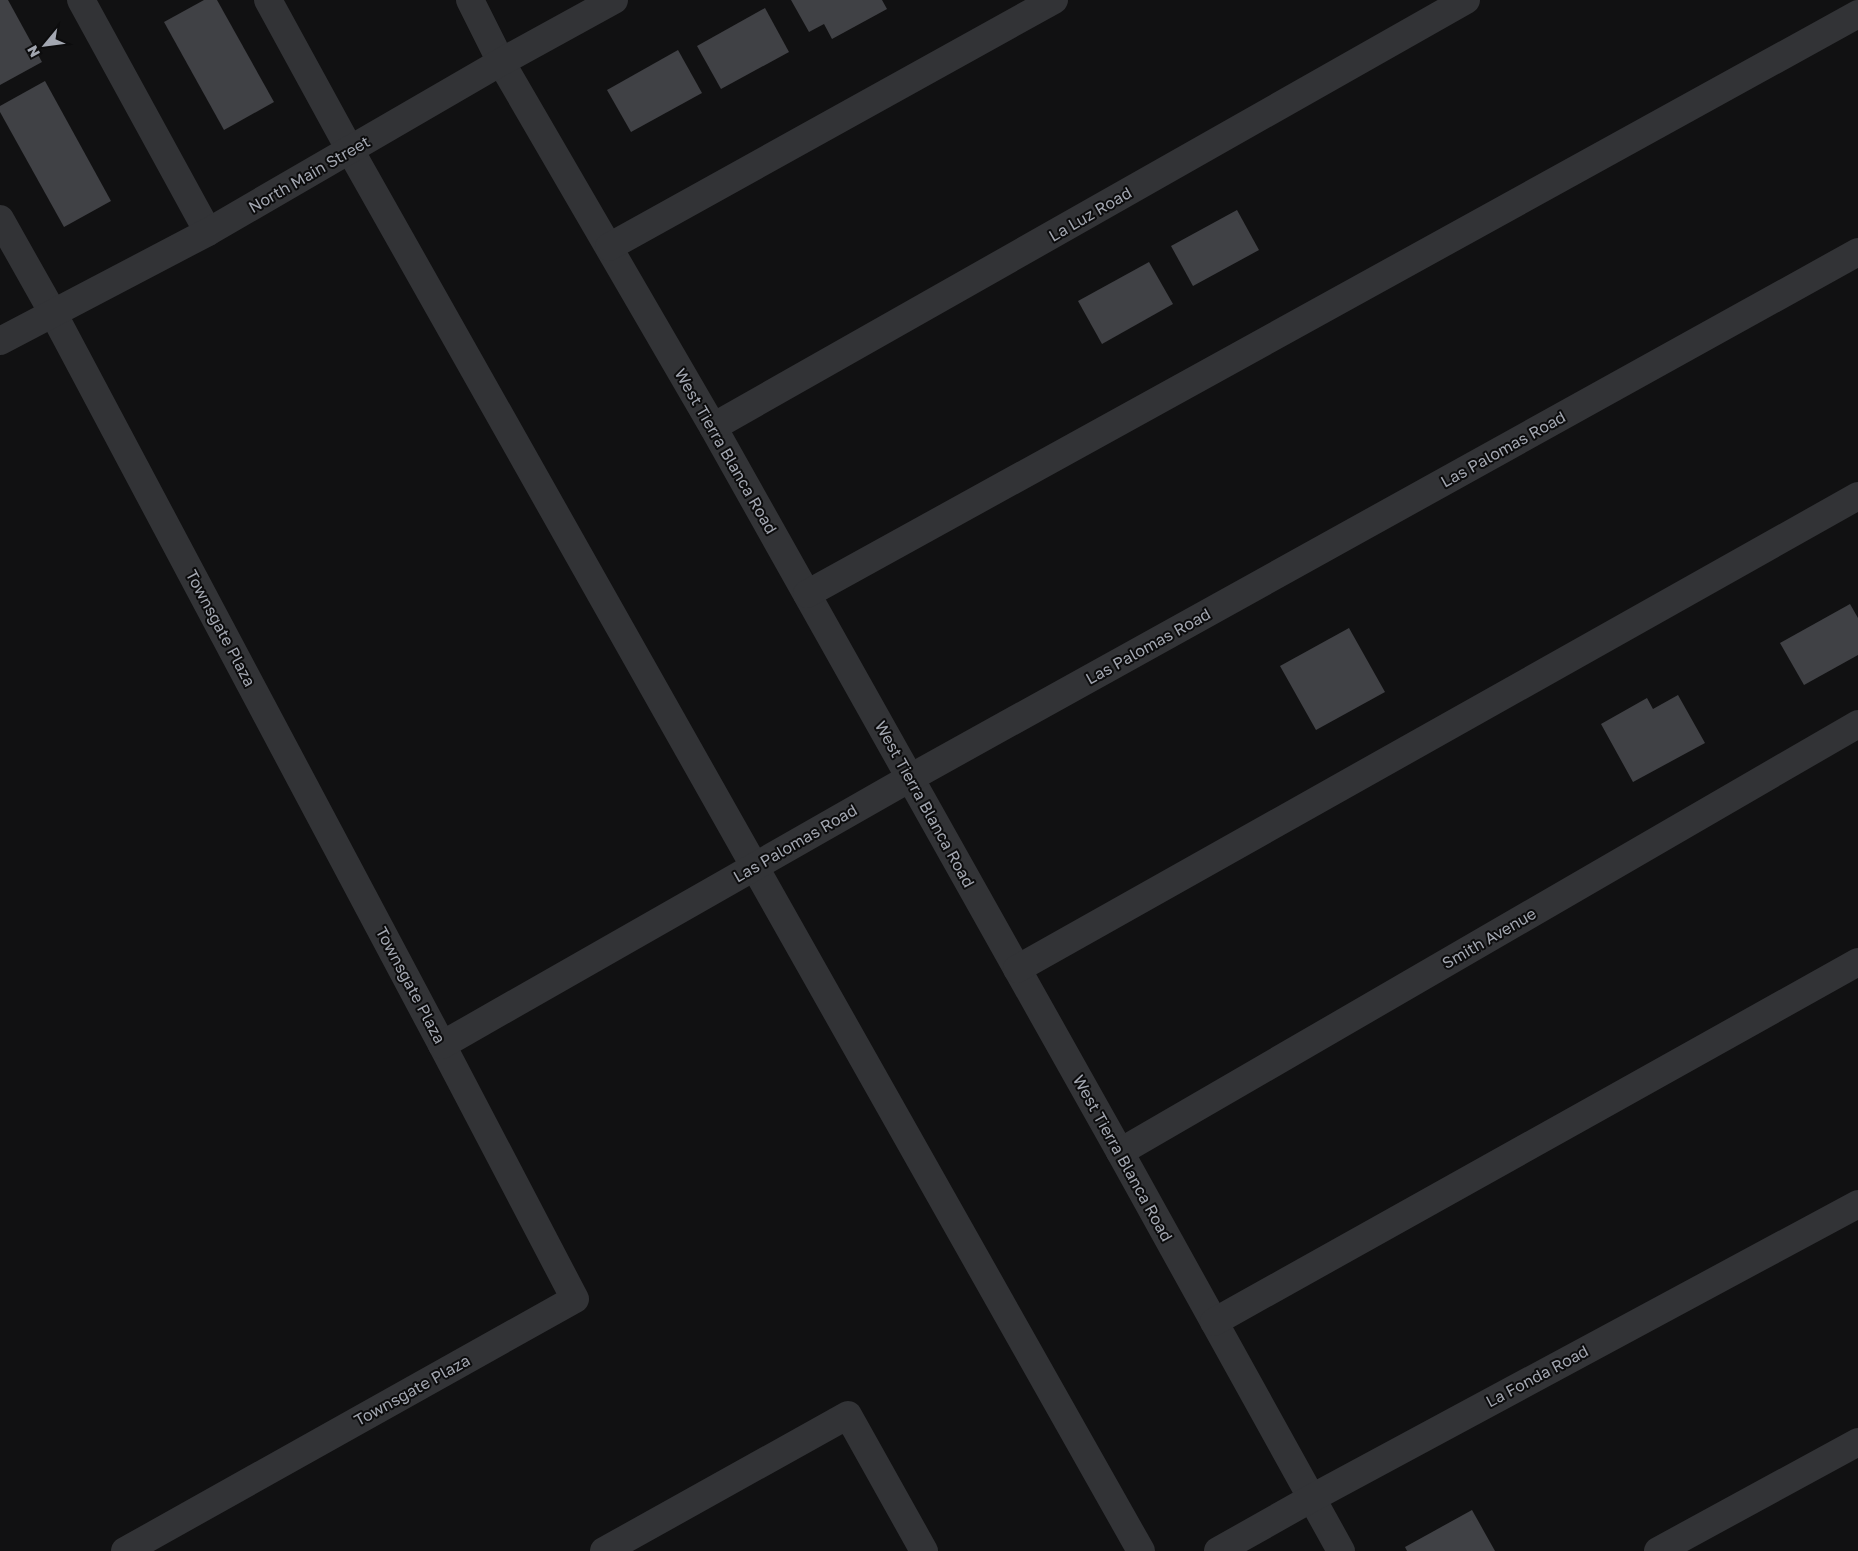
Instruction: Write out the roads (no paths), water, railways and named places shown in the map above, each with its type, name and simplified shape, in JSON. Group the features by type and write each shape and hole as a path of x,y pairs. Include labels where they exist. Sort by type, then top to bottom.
{"street":[{"path":"81,0 208,232"},
{"path":"268,0 350,150 1141,1551"},
{"name":"West Tierra Blanca Road","path":"470,0 501,62 807,594 1341,1551"},
{"name":"North Main Street","path":"0,341 208,232 501,62 614,0"},
{"path":"609,247 1054,0"},
{"name":"La Luz Road","path":"713,428 1466,0"},
{"path":"807,594 1858,14"},
{"name":"Townsgate Plaza","path":"0,219 54,313 575,1298 135,1549"},
{"name":"Las Palomas Road","path":"442,1044 910,778 1858,252"},
{"path":"1017,969 1858,496"},
{"name":"Smith Avenue","path":"1120,1152 1858,724"},
{"path":"1214,1322 1858,962"},
{"name":"La Fonda Road","path":"1218,1551 1312,1498 1858,1204"},
{"path":"604,1551 848,1415 924,1551"},
{"path":"1658,1551 1858,1442"}]}
